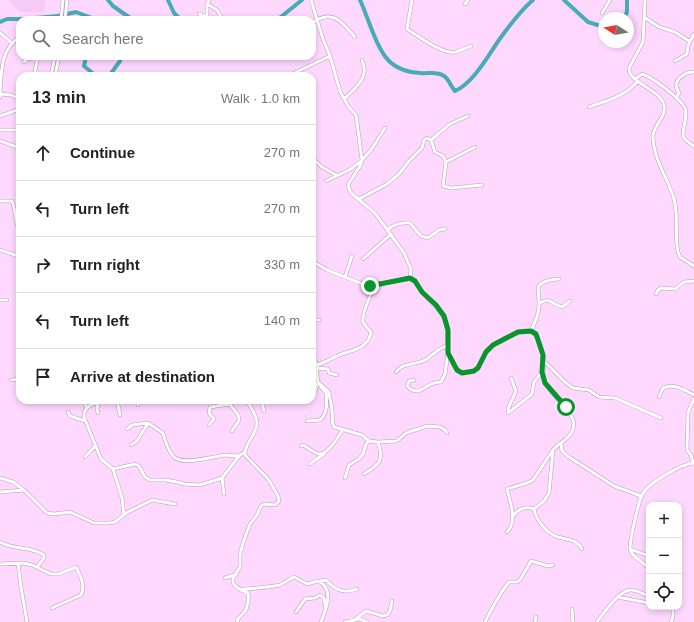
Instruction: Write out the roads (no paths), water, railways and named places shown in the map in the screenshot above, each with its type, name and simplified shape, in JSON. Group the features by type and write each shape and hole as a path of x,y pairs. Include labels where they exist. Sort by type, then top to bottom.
{"street":[{"path":"63,0 65,3 65,16"},
{"path":"207,16 207,4 209,0"},
{"path":"311,0 322,39 330,56 340,91 356,115 362,161"},
{"path":"412,0 407,29 425,40 451,52 456,52 471,46"},
{"path":"465,4 468,0"},
{"path":"603,12 610,0"},
{"path":"644,0 643,42 628,70 638,82 658,95 664,104 664,113 654,129 654,144 675,202 678,254 694,266"},
{"path":"61,16 65,3"},
{"path":"207,4 217,10 221,16"},
{"path":"199,14 203,16"},
{"path":"317,19 327,17 338,18 356,37"},
{"path":"644,17 659,27 675,32 689,41"},
{"path":"0,33 12,43"},
{"path":"675,61 687,54 689,41 694,34"},
{"path":"16,40 4,52 1,64 0,96 16,98"},
{"path":"296,72 330,56"},
{"path":"35,72 37,60"},
{"path":"52,72 53,60"},
{"path":"56,72 58,60"},
{"path":"344,98 356,87 365,75 365,67 362,60"},
{"path":"676,98 679,93 676,86 681,76 694,72"},
{"path":"635,79 642,74 649,76 662,85 684,107 686,110 686,120 683,132 684,138 694,146"},
{"path":"589,107 620,97 638,82"},
{"path":"0,116 16,110"},
{"path":"430,140 450,124 468,116"},
{"path":"385,128 362,161 348,186 351,193 375,213 404,253 411,269 410,278"},
{"path":"0,130 16,129"},
{"path":"359,199 388,184 399,174 408,161 422,148 425,138 430,140 435,152 443,156 446,162 443,186 451,188 482,185"},
{"path":"0,141 16,147"},
{"path":"446,162 475,147"},
{"path":"326,181 349,170 362,161"},
{"path":"316,162 336,175"},
{"path":"0,201 12,202 15,211 16,226"},
{"path":"387,230 393,225 403,222 410,223 421,236 428,238 439,230 445,229"},
{"path":"362,259 391,234"},
{"path":"0,250 16,255"},
{"path":"345,277 352,256"},
{"path":"316,263 327,270 365,285 410,278 415,281 422,292 436,305 444,316 448,330 448,353 445,374 441,382 432,384 424,390 417,391 407,386 409,381 414,380"},
{"path":"531,331 539,314 540,302 538,287 541,283 553,279 559,279"},
{"path":"656,294 661,288 675,289 684,282 694,281"},
{"path":"317,366 338,355 357,350 370,337 371,332 365,325 363,317 364,310 371,297 375,284"},
{"path":"0,300 7,300"},
{"path":"540,302 543,300 548,300 562,307 570,301"},
{"path":"448,353 457,370 462,373 474,371 478,368 486,352 493,345 518,332 531,331 536,334 543,355 544,362 542,372 534,382 532,394 508,413 508,409 516,391 511,378"},
{"path":"396,372 402,366 424,360 441,347 447,346"},
{"path":"544,362 573,388 589,390 599,397 615,398 661,418"},
{"path":"317,366 328,369 329,373 337,375"},
{"path":"307,421 320,420 325,415 327,406 326,393 320,387 317,376 317,366"},
{"path":"507,532 511,527 513,516 507,489 533,480 553,450 573,432 573,422 566,407 546,385 542,372"},
{"path":"11,380 16,379"},
{"path":"316,389 319,384"},
{"path":"319,384 329,392 332,410 332,425 336,428 362,435 369,441 397,441 406,433 427,426 440,427 447,433"},
{"path":"659,397 664,388 670,386 676,386 694,395"},
{"path":"646,566 633,555 630,549 641,496 650,485 684,465 693,463 691,455 687,450 688,412 694,399"},
{"path":"95,404 87,407 84,414 85,421 101,459 112,469 122,498 124,515"},
{"path":"118,404 120,415"},
{"path":"209,424 214,419 209,413 210,407 222,404"},
{"path":"231,404 239,418 239,421 232,431"},
{"path":"237,622 238,617 246,610 249,597 248,593 235,586 233,580 240,567 241,548 250,524 257,515 261,506 264,504 275,504 279,501 278,496 269,480 247,458 245,452 246,445 257,424 255,415 249,404"},
{"path":"262,404 264,410"},
{"path":"68,412 70,416 85,421"},
{"path":"127,429 132,426 148,423 163,434 173,457 181,461 214,458 225,455 239,456"},
{"path":"132,445 137,441 148,423"},
{"path":"310,464 331,447 343,429"},
{"path":"345,478 349,465 359,459 369,441"},
{"path":"364,474 379,464 381,456 378,442"},
{"path":"561,443 562,451 569,457 614,486 641,496"},
{"path":"84,457 96,445"},
{"path":"301,446 303,445 320,454 327,450"},
{"path":"534,509 544,501 549,493 553,450"},
{"path":"112,469 135,464 139,466 145,477 150,480 165,480 184,484 200,484 222,478 239,456 245,452"},
{"path":"0,478 12,482 24,490 47,513 54,514 70,512 89,522 109,524 115,522 124,515 152,500 175,504"},
{"path":"222,478 224,494"},
{"path":"0,492 24,490"},
{"path":"513,516 516,512 523,508 528,507 534,509 539,521 553,535 576,541 580,544 582,549"},
{"path":"0,542 5,545 36,551 44,555 44,558 37,567"},
{"path":"0,547 5,545"},
{"path":"630,549 646,555"},
{"path":"486,622 495,601 504,588 509,582 517,582 520,580 530,561 548,566 553,565"},
{"path":"18,563 27,622"},
{"path":"0,564 18,563 32,565 51,574 59,574 76,567 83,584 81,596 52,608"},
{"path":"224,578 237,574"},
{"path":"238,588 246,590 254,587 279,586 294,577 307,584 326,580 338,590 352,591 358,589"},
{"path":"318,581 323,583 328,591 328,601 321,622"},
{"path":"597,622 620,594 628,590 646,595"},
{"path":"296,612 305,599 315,598 320,595 324,598 326,609"},
{"path":"617,597 646,602"},
{"path":"353,621 366,612 383,616 387,615 392,601"},
{"path":"572,609 573,622"},
{"path":"671,622 674,610"},
{"path":"535,622 536,617"},
{"path":"345,622 360,619 367,622"}],"waterway":[{"path":"108,0 113,6 127,16"},
{"path":"168,0 177,16"},
{"path":"282,16 302,0"},
{"path":"360,0 376,40 389,61 408,71 416,73 441,74 446,77 455,91 474,76 511,24 533,0"},
{"path":"564,0 588,22 598,25"},
{"path":"627,0 627,12"},
{"path":"58,16 76,12 87,16"},
{"path":"0,22 7,19 16,19"},
{"path":"85,60 84,66 91,72"},
{"path":"112,72 120,60"}]}
